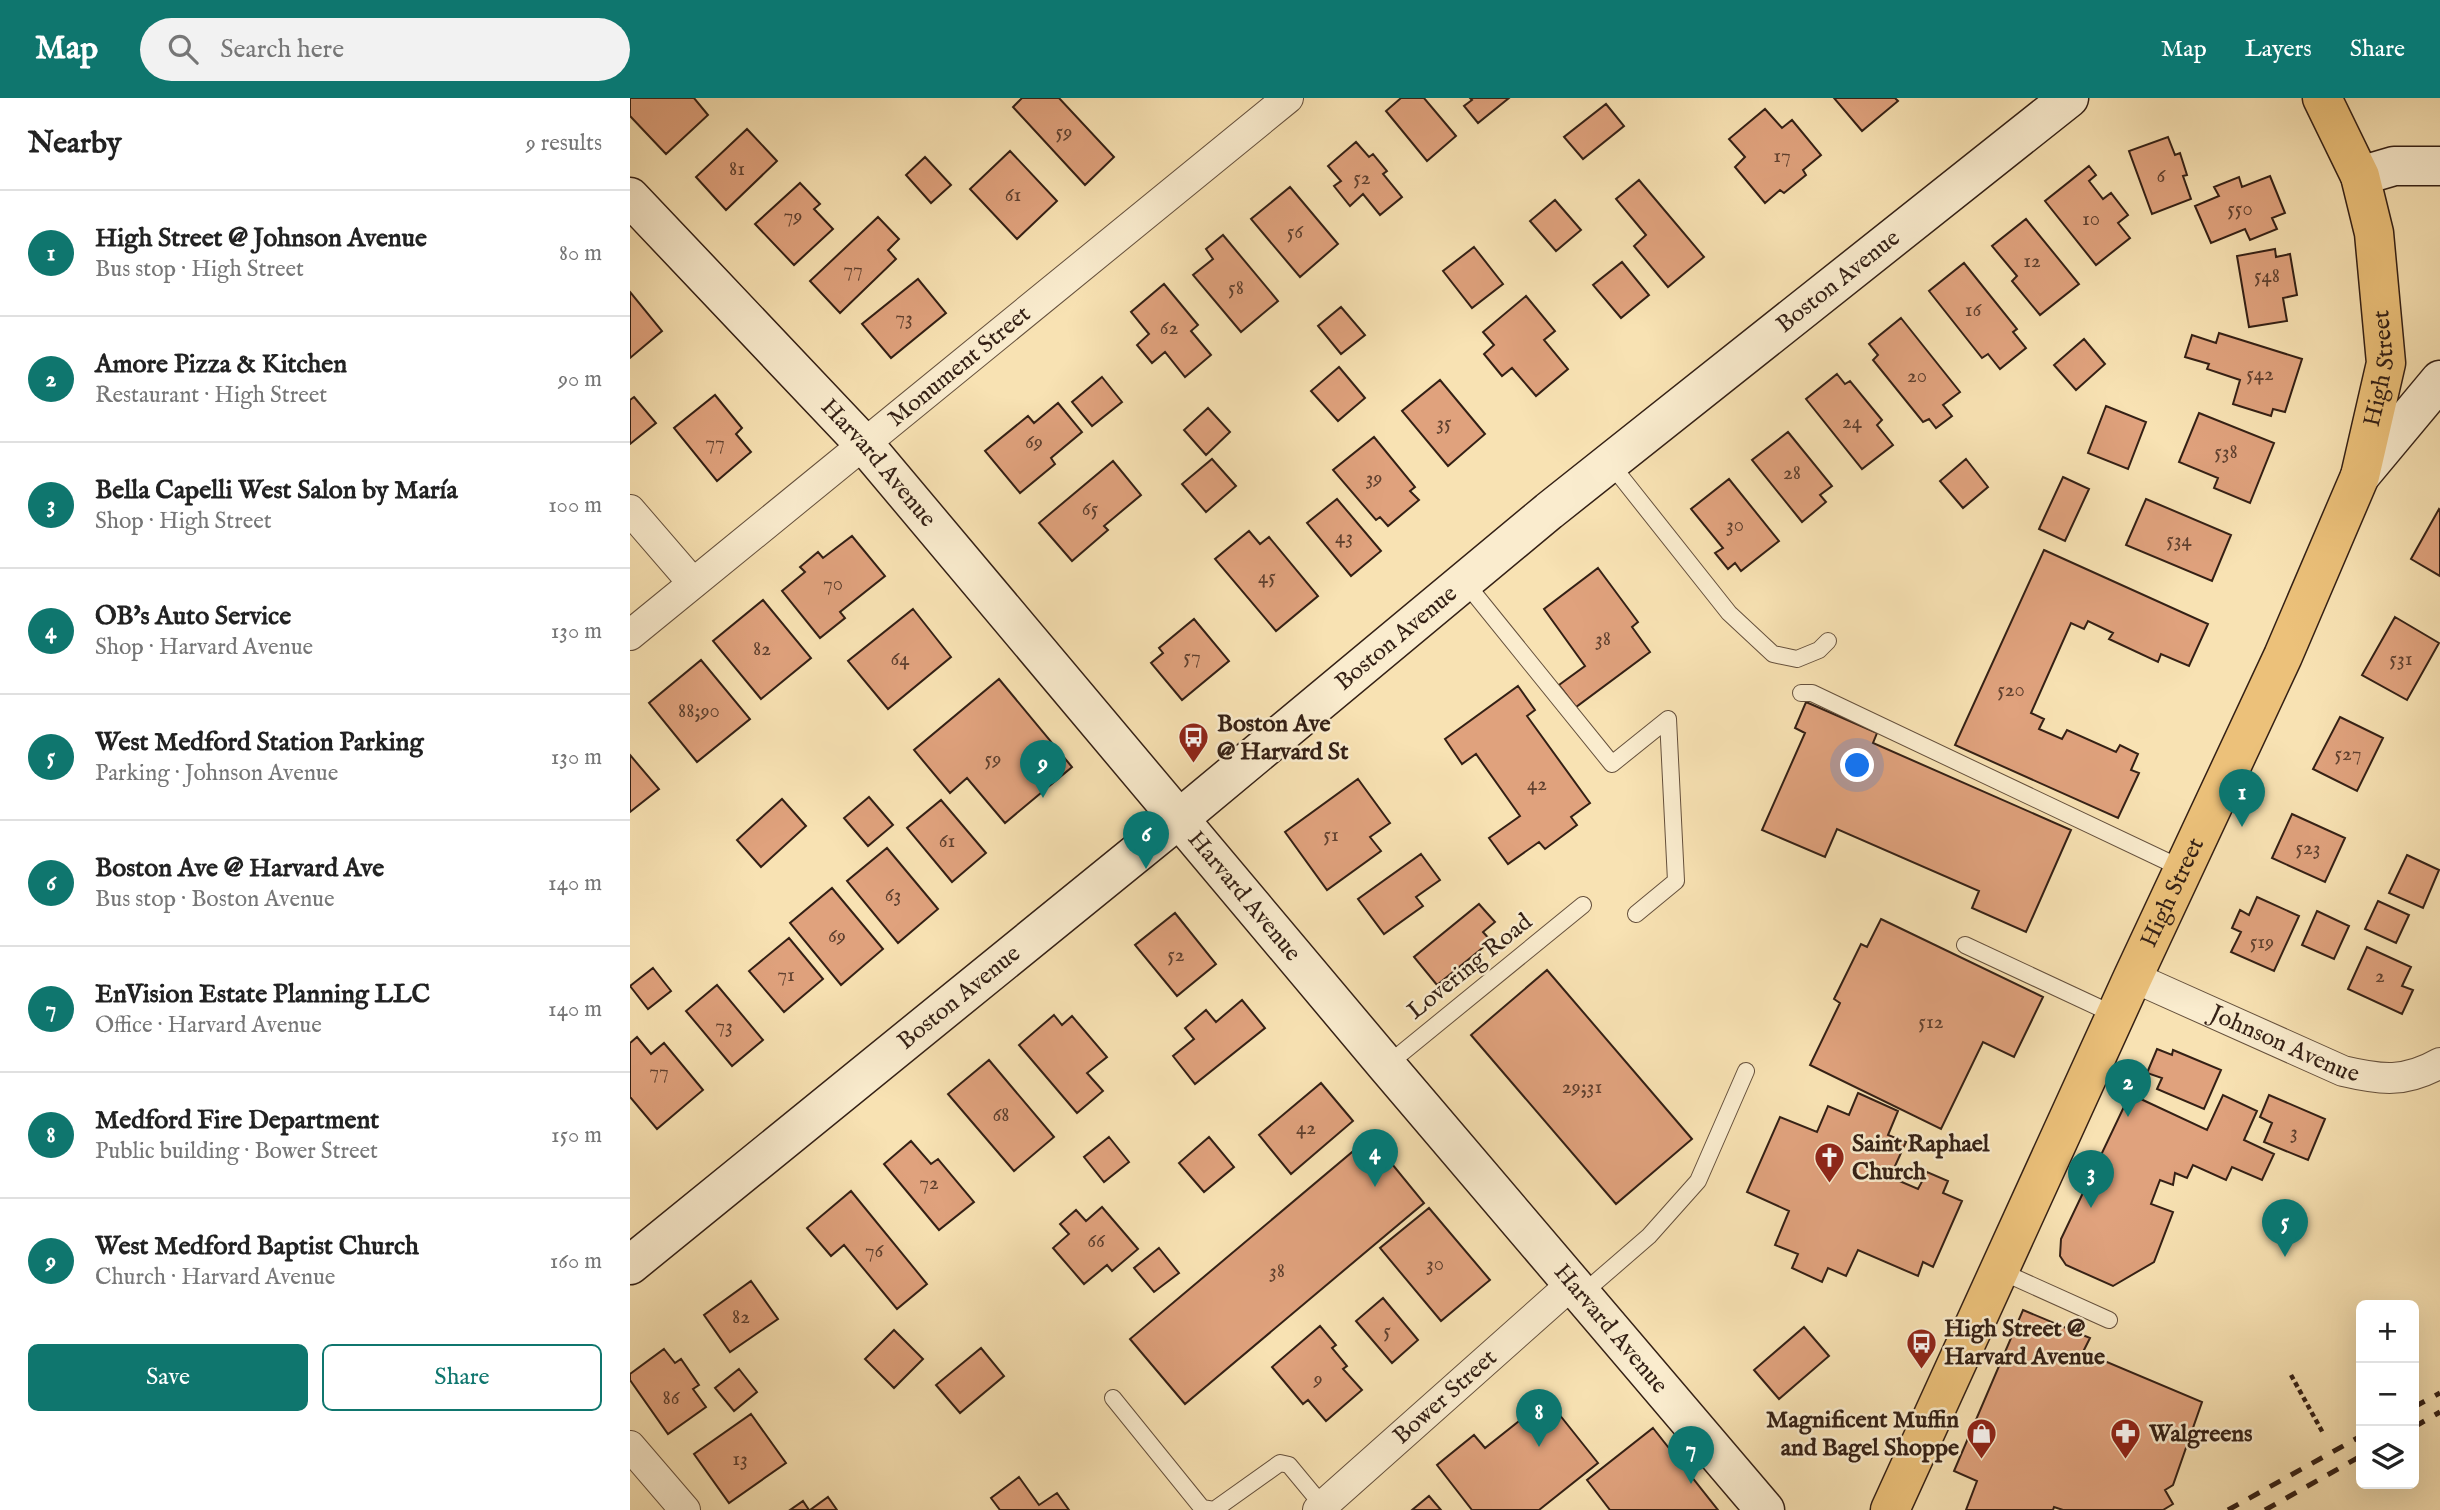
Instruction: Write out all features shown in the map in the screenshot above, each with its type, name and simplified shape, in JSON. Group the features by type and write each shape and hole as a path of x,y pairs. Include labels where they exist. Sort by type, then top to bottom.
{"main road":[{"name":"High Street","path":"1890,1510 2115,1015 2283,656 2360,476 2386,363 2374,233 2360,176 2322,98"}],"street":[{"name":"Monument Street","path":"630,635 1288,98"},
{"name":"Boston Avenue","path":"630,1265 1180,818 1464,581 2070,98"},
{"path":"2360,176 2394,166 2440,166"},
{"name":"Harvard Avenue","path":"630,197 864,444 1386,1065 1766,1510"},
{"path":"2360,476 2440,380"},
{"path":"630,510 693,583"},
{"name":"Johnson Avenue","path":"2133,977 2343,1071 2371,1078 2397,1079 2421,1073 2440,1063"},
{"name":"Bower Street","path":"1320,1508 1577,1288"},
{"path":"630,1446 685,1510"}],"lane":[{"path":"1610,463 1730,613 1773,654 1785,658 1808,656 1828,641"},
{"path":"1464,581 1612,764 1668,719 1676,881 1636,914"},
{"path":"1801,693 1812,693 2183,869"},
{"name":"Lovering Road","path":"1386,1065 1583,905"},
{"path":"1965,945 2115,1015"},
{"path":"1577,1288 1649,1236 1698,1181 1746,1071"},
{"path":"1998,1270 2109,1320"},
{"path":"1113,1398 1202,1508 1214,1510 1280,1462 1289,1465 1320,1508"}],"path":[{"path":"2291,1375 2323,1433"}],"building":[{"path":"630,98 694,98 708,115 666,154 630,116"},
{"path":"1022,98 1059,98 1114,157 1085,185 1013,107"},
{"path":"1401,98 1424,98 1456,136 1427,161 1386,111"},
{"path":"1470,98 1509,98 1478,123 1464,106 1472,100"},
{"path":"1834,98 1895,98 1898,101 1862,131"},
{"path":"1606,104 1624,126 1583,159 1564,137"},
{"path":"1765,109 1782,128 1792,120 1821,155 1803,170 1806,175 1784,193 1780,190 1765,203 1735,167 1745,157 1729,139"},
{"path":"747,129 777,161 726,210 696,177"},
{"path":"2168,137 2175,155 2180,153 2187,175 2183,176 2191,199 2152,214 2129,151"},
{"path":"1356,142 1369,157 1373,154 1387,171 1383,174 1402,197 1380,215 1363,194 1350,206 1334,186 1341,181 1328,166"},
{"path":"1010,151 1057,201 1017,239 970,189"},
{"path":"925,157 951,185 931,203 906,175"},
{"path":"2089,166 2096,175 2089,181 2103,199 2111,193 2128,215 2118,223 2130,238 2096,265 2045,201"},
{"path":"2270,176 2285,213 2272,218 2277,229 2250,240 2245,229 2211,243 2195,206 2219,196 2214,187 2239,177 2242,187"},
{"path":"1639,180 1704,257 1668,287 1634,246 1646,235 1616,199"},
{"path":"800,183 820,204 814,209 833,229 794,265 755,224"},
{"path":"1290,187 1338,244 1300,277 1251,219"},
{"path":"1555,200 1581,230 1556,251 1530,221"},
{"path":"878,217 899,239 888,250 896,259 840,313 810,281"},
{"path":"2026,219 2079,284 2040,315 2012,281 2017,276 1992,246"},
{"path":"1223,235 1278,301 1241,332 1193,275 1213,259 1206,249"},
{"path":"1474,247 1503,284 1472,308 1443,271"},
{"path":"2275,249 2276,257 2290,254 2297,295 2283,298 2287,321 2249,327 2237,256"},
{"path":"1622,262 1649,295 1621,318 1593,285"},
{"path":"1964,263 2017,329 2013,332 2026,348 2000,369 1988,354 1982,358 1929,291"},
{"path":"918,279 946,313 891,358 862,324"},
{"path":"1164,284 1198,325 1191,331 1211,355 1185,377 1165,352 1152,363 1137,345 1149,334 1131,312"},
{"path":"630,292 662,331 630,358"},
{"path":"1526,296 1555,331 1544,340 1568,369 1536,396 1512,368 1502,376 1484,354 1494,345 1483,332"},
{"path":"1341,307 1365,335 1341,354 1318,326"},
{"path":"1901,318 1960,392 1943,405 1952,416 1936,428 1929,419 1923,422 1873,360 1878,355 1869,344"},
{"path":"2219,333 2302,359 2285,412 2273,409 2271,416 2233,404 2240,380 2207,369 2209,364 2185,357 2192,335 2216,343"},
{"path":"2084,339 2105,364 2076,390 2054,365"},
{"path":"1339,367 1365,398 1338,421 1311,391"},
{"path":"1837,374 1845,384 1850,381 1882,420 1877,425 1893,445 1862,469 1806,399"},
{"path":"1102,377 1122,402 1092,426 1072,402"},
{"path":"1440,380 1485,434 1448,466 1402,411"},
{"path":"715,395 742,428 736,434 751,452 717,481 674,428"},
{"path":"634,397 656,423 630,444 630,400"},
{"path":"1058,403 1082,432 1051,458 1055,464 1020,493 985,451 1028,416 1034,423"},
{"path":"2106,406 2146,422 2128,469 2088,453"},
{"path":"1208,408 1230,432 1206,455 1184,430"},
{"path":"2199,413 2274,443 2250,503 2214,488 2218,478 2179,462"},
{"path":"1788,432 1832,486 1820,495 1826,502 1802,522 1752,460"},
{"path":"1374,437 1415,487 1410,491 1419,500 1388,526 1380,517 1376,520 1333,470"},
{"path":"1212,459 1236,486 1206,512 1182,484"},
{"path":"1966,459 1988,487 1963,508 1940,481"},
{"path":"1113,461 1141,495 1104,526 1108,530 1072,561 1039,523"},
{"path":"2063,477 2089,489 2065,541 2039,529"},
{"path":"1729,479 1779,541 1741,571 1735,563 1728,569 1715,553 1723,548 1691,509"},
{"path":"1337,499 1381,551 1351,576 1307,523"},
{"path":"2146,499 2231,535 2212,581 2126,545"},
{"path":"2440,510 2440,576 2411,559"},
{"path":"1249,531 1260,544 1269,537 1318,596 1276,631 1215,559"},
{"path":"852,536 885,576 840,612 845,618 820,638 782,591 805,572 800,567 818,552 823,558"},
{"path":"2044,550 2208,624 2189,666 2161,654 2158,662 2109,639 2113,633 2088,621 2084,629 2071,623 2031,713 2044,719 2039,729 2062,739 2067,730 2116,752 2120,745 2138,754 2131,770 2139,773 2118,818 1955,745"},
{"path":"1598,568 1638,622 1632,627 1650,652 1576,707 1559,685 1585,666 1544,609"},
{"path":"763,600 811,658 761,699 713,641"},
{"path":"913,609 951,657 888,709 848,661"},
{"path":"2395,617 2439,643 2407,700 2362,675"},
{"path":"1194,619 1229,661 1182,700 1151,663 1163,653 1159,648"},
{"path":"701,660 750,719 697,762 649,703"},
{"path":"999,679 1072,767 1005,823 967,778 950,793 914,750"},
{"path":"1518,686 1535,710 1527,716 1590,803 1571,817 1577,825 1545,849 1539,842 1508,864 1489,838 1520,816 1476,754 1462,764 1445,739"},
{"path":"1806,702 1877,733 1873,743 2071,830 2026,932 1972,908 1979,891 1837,829 1825,857 1762,830 1805,733 1795,728"},
{"path":"2340,717 2383,738 2357,791 2313,769"},
{"path":"630,755 659,789 630,812"},
{"path":"1358,779 1390,823 1370,837 1381,851 1327,890 1285,832"},
{"path":"869,797 893,825 868,846 844,818"},
{"path":"782,799 806,826 761,867 737,840"},
{"path":"941,800 986,853 952,882 907,828"},
{"path":"2292,814 2345,838 2325,882 2272,858"},
{"path":"887,848 938,909 898,943 847,881"},
{"path":"1421,854 1440,880 1416,897 1423,906 1384,934 1358,899"},
{"path":"2407,855 2439,870 2423,908 2389,893"},
{"path":"832,888 883,949 841,985 790,923"},
{"path":"2257,897 2299,916 2274,971 2231,952 2241,932 2232,928 2240,910 2249,915"},
{"path":"2378,901 2409,915 2396,943 2365,929"},
{"path":"1479,904 1495,922 1483,932 1491,941 1437,985 1414,957"},
{"path":"2317,911 2349,926 2334,959 2302,945"},
{"path":"1175,913 1216,964 1177,996 1135,945"},
{"path":"1881,919 2043,997 2014,1057 1983,1042 1941,1129 1810,1065 1840,1003 1834,999 1861,944 1867,947"},
{"path":"789,938 823,979 784,1012 749,971"},
{"path":"2367,947 2411,967 2402,986 2413,990 2402,1014 2348,989"},
{"path":"653,968 671,991 648,1009 630,986"},
{"path":"1547,970 1692,1139 1616,1204 1471,1035"},
{"path":"717,985 763,1040 732,1066 686,1011"},
{"path":"1242,1000 1265,1028 1195,1084 1173,1056 1194,1039 1185,1028 1206,1010 1216,1022"},
{"path":"1054,1015 1062,1025 1072,1016 1107,1057 1087,1073 1103,1091 1077,1113 1019,1045"},
{"path":"637,1037 651,1054 664,1043 703,1090 657,1129 630,1097 630,1043"},
{"path":"2157,1049 2172,1055 2173,1050 2221,1070 2204,1109 2157,1089 2162,1078 2147,1073"},
{"path":"989,1060 1054,1137 1014,1171 948,1094"},
{"path":"1321,1083 1353,1121 1291,1174 1259,1135"},
{"name":"Saint Raphael Church","path":"1858,1093 1898,1111 1888,1135 1906,1142 1890,1177 1918,1189 1927,1172 1948,1181 1943,1193 1962,1201 1933,1267 1923,1262 1918,1276 1858,1250 1846,1276 1828,1268 1822,1282 1792,1268 1798,1254 1775,1245 1789,1211 1747,1192 1780,1117 1817,1132 1828,1106 1849,1115"},
{"path":"2130,1094 2207,1130 2223,1095 2257,1111 2244,1140 2274,1154 2262,1180 2232,1167 2226,1180 2193,1165 2187,1178 2175,1173 2173,1185 2160,1180 2151,1204 2173,1212 2154,1262 2113,1286 2066,1265 2060,1256 2061,1239"},
{"path":"2269,1095 2325,1119 2308,1160 2264,1142 2272,1123 2260,1117"},
{"path":"1109,1137 1129,1162 1104,1182 1084,1157"},
{"path":"1209,1137 1234,1167 1204,1192 1179,1163"},
{"path":"1370,1137 1424,1203 1185,1404 1130,1339"},
{"path":"911,1141 931,1164 938,1159 974,1202 939,1230 884,1164"},
{"path":"851,1191 927,1284 897,1309 844,1245 831,1256 807,1228"},
{"path":"1102,1207 1138,1249 1112,1271 1107,1265 1084,1284 1053,1248 1069,1234 1060,1224 1076,1210 1086,1221"},
{"path":"1429,1208 1490,1280 1441,1321 1380,1248"},
{"path":"1159,1248 1179,1273 1154,1292 1134,1268"},
{"path":"751,1281 778,1319 730,1352 704,1315"},
{"path":"1383,1298 1418,1340 1392,1363 1356,1321"},
{"path":"2023,1310 2090,1338 2083,1352 2202,1402 2173,1485 2165,1490 2173,1504 2163,1510 2063,1510 2054,1507 2053,1510 1966,1510 1977,1481 1954,1471"},
{"path":"1320,1326 1336,1345 1332,1348 1347,1366 1343,1369 1362,1390 1326,1421 1308,1400 1303,1404 1272,1367"},
{"path":"1804,1327 1829,1356 1779,1399 1754,1370"},
{"path":"894,1330 923,1359 894,1388 865,1359"},
{"path":"981,1348 1004,1376 960,1413 936,1385"},
{"path":"664,1349 675,1363 681,1359 699,1385 693,1389 706,1407 668,1434 630,1380 630,1374"},
{"path":"739,1369 757,1392 734,1411 715,1388"},
{"path":"1547,1399 1598,1463 1539,1510 1472,1510 1437,1465 1474,1435 1485,1448"},
{"path":"751,1414 786,1463 729,1503 694,1454"},
{"path":"1653,1428 1718,1510 1610,1510 1587,1480"},
{"path":"1019,1477 1039,1505 1057,1493 1069,1510 1000,1510 991,1498"},
{"path":"1429,1496 1441,1510 1412,1510"},
{"path":"828,1497 837,1510 810,1510"},
{"path":"803,1501 809,1510 790,1510"}],"railway":[{"path":"2419,1404 2440,1393"},
{"path":"2416,1426 2440,1412"},
{"path":"2228,1510 2356,1439"},
{"path":"2265,1510 2356,1459"}],"place":[{"name":"Boston Ave @ Harvard St","path":"1194,765"},
{"name":"West Medford Baptist Church","path":"1043,798"},
{"name":"High Street @ Johnson Avenue","path":"2242,827"},
{"name":"Boston Ave @ Harvard Ave","path":"1146,869"},
{"name":"Amore Pizza & Kitchen","path":"2128,1117"},
{"name":"Saint Raphael Church","path":"1829,1185"},
{"name":"OB's Auto Service","path":"1375,1187"},
{"name":"Bella Capelli West Salon by María","path":"2091,1208"},
{"name":"West Medford Station Parking","path":"2285,1257"},
{"name":"High Street @ Harvard Avenue","path":"1921,1370"},
{"name":"Medford Fire Department","path":"1539,1447"},
{"name":"Magnificent Muffin and Bagel Shoppe","path":"1982,1461"},
{"name":"Walgreens","path":"2126,1461"},
{"name":"EnVision Estate Planning LLC","path":"1691,1484"}]}
